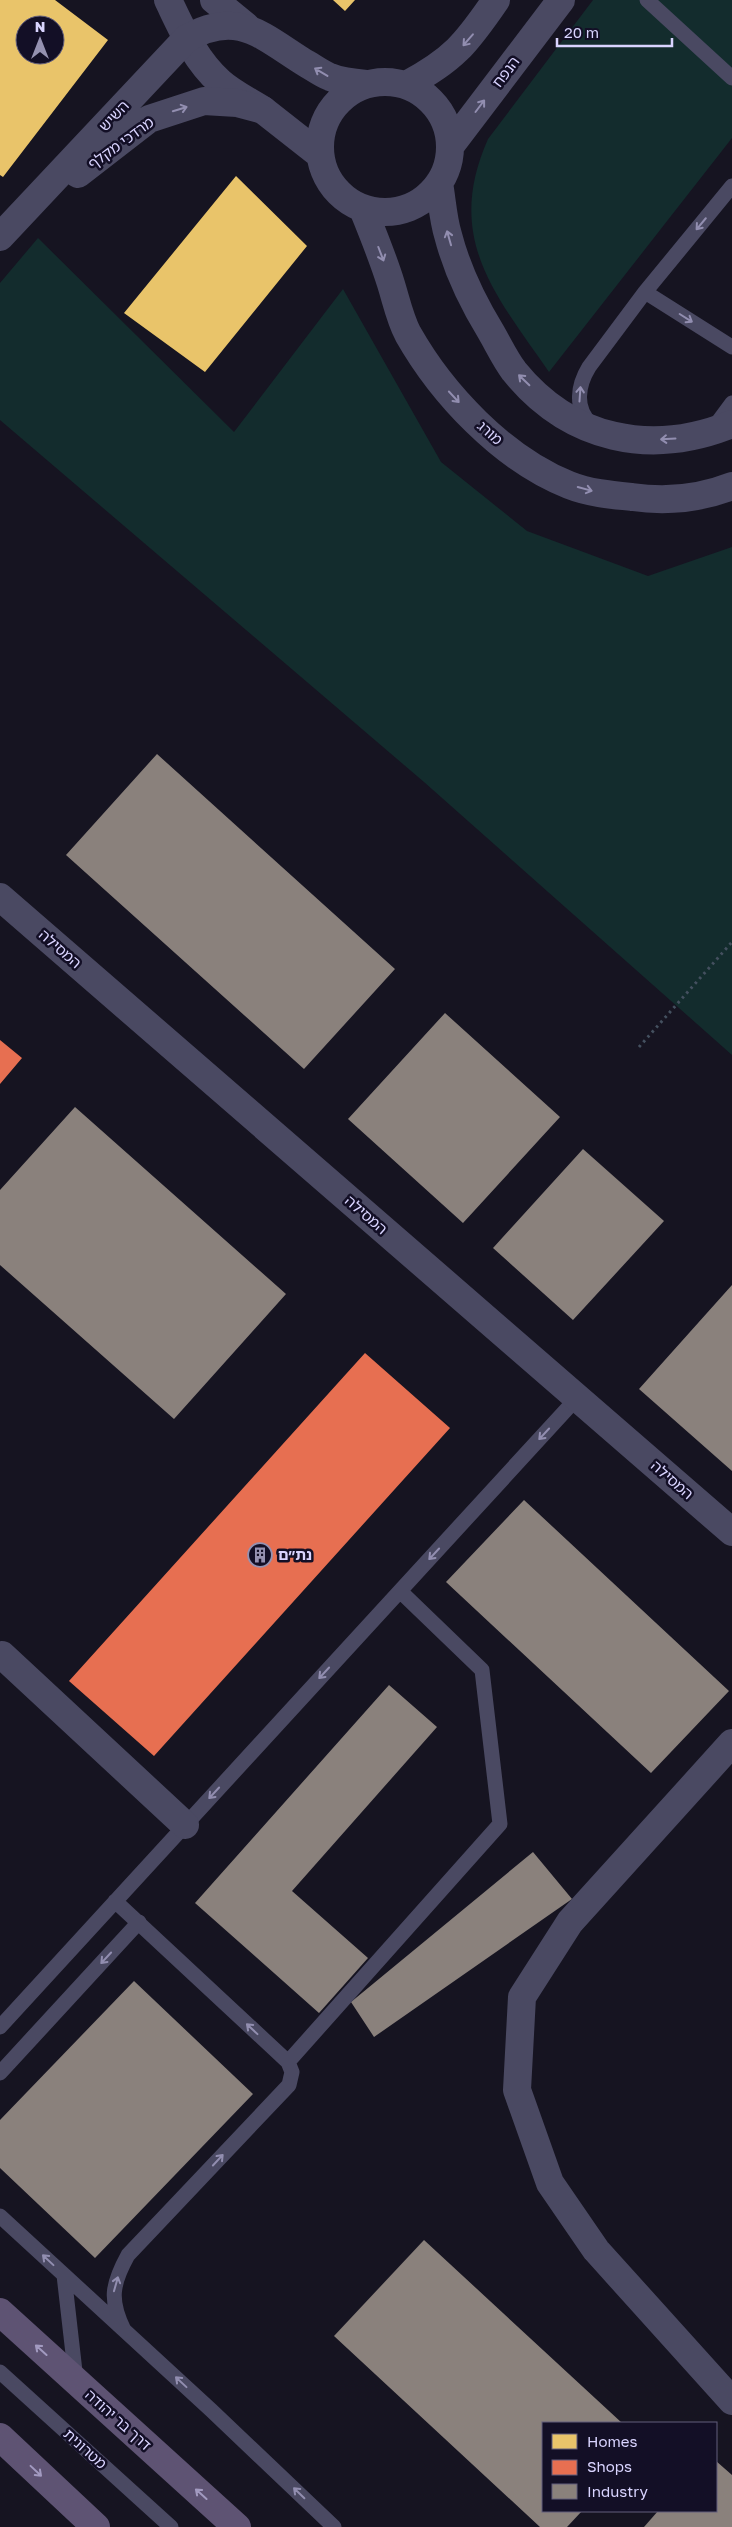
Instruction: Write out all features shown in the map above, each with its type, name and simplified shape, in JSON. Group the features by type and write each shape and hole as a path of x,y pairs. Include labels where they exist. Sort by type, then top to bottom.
{"main road":[{"name":"דרך בר יהודה","path":"0,2312 237,2527"},
{"path":"0,2437 96,2527"}],"street":[{"name":"מרדכי מקלף","path":"168,0 186,39 201,61 220,82 263,110 319,154"},
{"path":"214,0 246,26 328,77 368,84"},
{"path":"406,85 431,72 453,56 471,38 496,0"},
{"name":"הנפח","path":"451,145 561,0"},
{"path":"186,39 214,27 246,26"},
{"name":"השיש","path":"0,238 186,39"},
{"path":"387,81 406,85 423,93 437,107 447,125 451,145 448,164 439,183 425,199 406,209 385,213 363,209 347,201 334,188 324,172 319,154 319,139 323,124 330,110 353,89 387,81"},
{"name":"מרדכי מקלף","path":"0,238 149,119 204,102 237,103 263,110"},
{"path":"439,183 447,233 460,275 514,370 562,416 602,434 653,440 674,439 721,428"},
{"name":"מורג","path":"363,209 383,259 407,332 435,377 471,415 511,452 536,468 569,485 602,494 650,500 686,500 732,486"},
{"name":"המסילה","path":"1,900 732,1532"},
{"path":"2,1655 185,1825"},
{"path":"732,1742 570,1922 522,1997 517,2090 550,2183 596,2250 732,2401"}],"lane":[{"path":"647,0 732,78"},
{"path":"602,434 583,414 580,404 582,378 645,292 732,186"},
{"path":"645,292 732,347"},
{"path":"721,428 732,404"},
{"path":"0,2027 577,1398"},
{"path":"288,2062 500,1824 482,1670 400,1591"},
{"path":"115,1901 288,2062 292,2072 289,2085 128,2256 122,2267 112,2299 114,2312 124,2330"},
{"path":"0,2073 139,1922"},
{"path":"0,2216 334,2527"},
{"path":"64,2275 76,2381"},
{"name":"מטרונית","path":"0,2372 171,2527"}],"path":[{"path":"639,1047 732,942"}],"green space":[{"path":"593,0 732,0 732,138 549,372 494,290 482,263 474,236 471,206 476,174 488,139"},
{"path":"38,238 234,432 343,289 441,462 527,531 648,576 732,547 732,1055 424,782 0,420 0,283"}],"building: Homes":[{"path":"0,0 55,0 108,40 3,177 0,175"},
{"path":"333,0 355,0 345,11"},
{"path":"236,176 307,246 205,372 124,313"}],"building: Shops":[{"path":"0,1040 22,1058 0,1084"},
{"name":"נת״ם","path":"365,1353 450,1428 154,1756 69,1681"}],"building: Industry":[{"path":"157,754 395,969 304,1069 66,855"},
{"path":"445,1013 560,1117 463,1223 348,1119"},
{"path":"75,1107 286,1294 174,1419 0,1265 0,1190"},
{"path":"583,1149 664,1221 573,1320 493,1248"},
{"path":"732,1285 732,1471 639,1389"},
{"path":"524,1500 729,1691 651,1773 446,1582"},
{"path":"389,1685 437,1727 292,1891 368,1958 319,2013 195,1903"},
{"path":"533,1852 572,1899 374,2037 351,2002"},
{"path":"134,1981 253,2094 95,2258 0,2168 0,2120"},
{"path":"424,2240 621,2422 542,2422 542,2512 581,2512 567,2527 540,2527 334,2336"},
{"path":"717,2462 732,2475 732,2527 644,2527 657,2512 717,2512"}],"place":[{"name":"נת״ם","path":"260,1555"}]}
